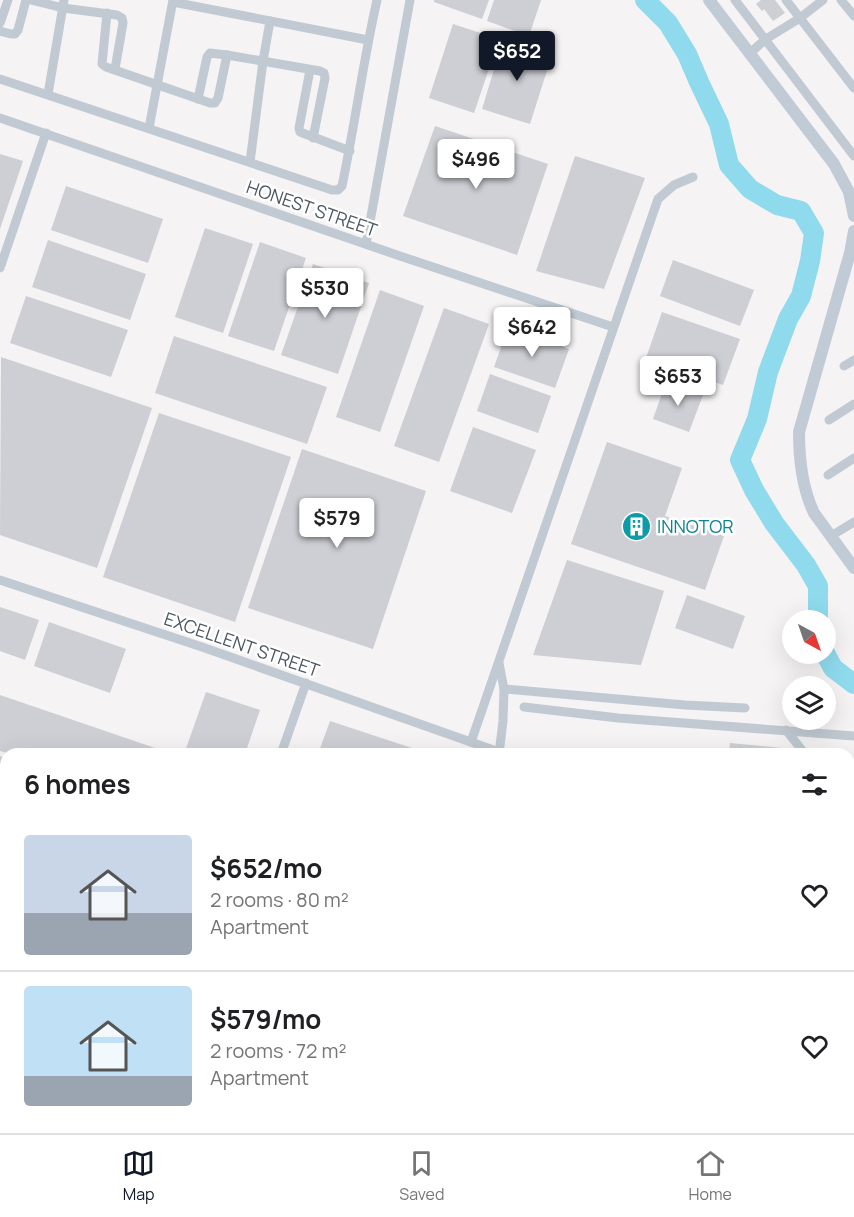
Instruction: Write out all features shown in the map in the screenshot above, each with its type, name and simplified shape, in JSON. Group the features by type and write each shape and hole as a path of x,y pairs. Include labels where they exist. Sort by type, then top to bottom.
{"main road":[{"path":"709,0 834,164 849,192 854,216"},
{"path":"854,231 850,253 799,432 799,455 805,490 814,513 854,568"}],"street":[{"path":"0,23 8,0"},
{"path":"0,31 15,34 26,0"},
{"path":"31,0 64,4 122,18 115,69"},
{"path":"0,79 332,190 338,190 342,186 350,151 368,40 377,0"},
{"path":"366,244 410,0"},
{"path":"735,0 854,156"},
{"path":"786,0 854,88"},
{"path":"750,53 766,39 800,18 823,0"},
{"path":"842,0 854,16"},
{"path":"149,128 173,1 213,5 270,21 368,40"},
{"path":"48,94 64,4"},
{"path":"107,13 102,64 106,67 210,103 215,102 218,98 227,55"},
{"path":"250,162 270,21"},
{"path":"198,99 207,57 210,53 320,71 325,78 313,138"},
{"path":"310,69 300,132 350,151"},
{"name":"HONEST STREET","path":"0,118 613,327"},
{"path":"0,268 46,133"},
{"path":"471,742 658,199 674,185 693,177"},
{"path":"844,366 854,360"},
{"path":"829,420 854,404"},
{"path":"828,475 854,458"},
{"path":"831,536 854,522"},
{"name":"EXCELLENT STREET","path":"0,580 202,647 486,748"},
{"path":"499,661 504,689 500,748"},
{"path":"283,748 306,683"},
{"path":"504,689 745,708"},
{"path":"524,707 641,720 782,730"},
{"path":"786,730 854,736"},
{"path":"786,730 800,748"}],"building":[{"path":"434,0 489,0 482,19 434,2"},
{"path":"494,0 541,0 529,36 487,21"},
{"path":"761,0 775,0 785,13 773,21 764,9 762,11 756,4"},
{"path":"453,24 499,39 474,113 429,98"},
{"path":"503,40 552,55 530,124 482,109"},
{"path":"435,126 548,164 517,255 403,216"},
{"path":"0,154 23,161 0,229"},
{"path":"575,156 645,178 604,289 536,271"},
{"path":"66,186 163,219 148,263 51,230"},
{"path":"205,228 253,244 223,333 175,317"},
{"path":"48,240 146,274 130,320 32,287"},
{"path":"260,242 306,258 274,351 228,336"},
{"path":"673,260 754,290 740,326 660,296"},
{"path":"313,264 369,283 338,374 281,355"},
{"path":"380,290 424,306 380,432 336,417"},
{"path":"26,296 128,330 111,377 10,343"},
{"path":"444,308 489,324 439,462 394,446"},
{"path":"662,312 740,339 723,385 646,358"},
{"path":"508,328 569,349 555,388 494,367"},
{"path":"174,336 327,387 307,444 155,393"},
{"path":"1,357 152,408 97,568 0,535"},
{"path":"490,374 551,396 538,433 477,411"},
{"path":"666,382 703,395 689,432 653,419"},
{"path":"159,413 291,457 235,622 103,577"},
{"path":"473,427 536,450 512,513 450,491"},
{"name":"INNOTOR","path":"607,442 682,468 665,516 724,536 705,590 571,544"},
{"path":"302,449 426,491 373,649 248,608"},
{"path":"567,560 664,591 641,665 533,655"},
{"path":"687,595 745,616 733,649 675,628"},
{"path":"0,607 39,620 25,660 0,651"},
{"path":"49,622 126,649 110,693 34,666"},
{"path":"206,692 260,710 247,748 186,748"},
{"path":"0,695 155,748 0,748"},
{"path":"330,721 412,748 320,748"},
{"path":"730,743 782,748 730,748"}],"waterway":[{"path":"645,0 668,23 687,54 719,124 729,165 750,189 777,205 801,211 814,233 801,296 788,319 768,372 757,419 740,460 754,490 774,523 806,565 818,586 818,610"},
{"path":"831,664 854,684"}],"place":[{"name":"INNOTOR","path":"636,526"}]}
